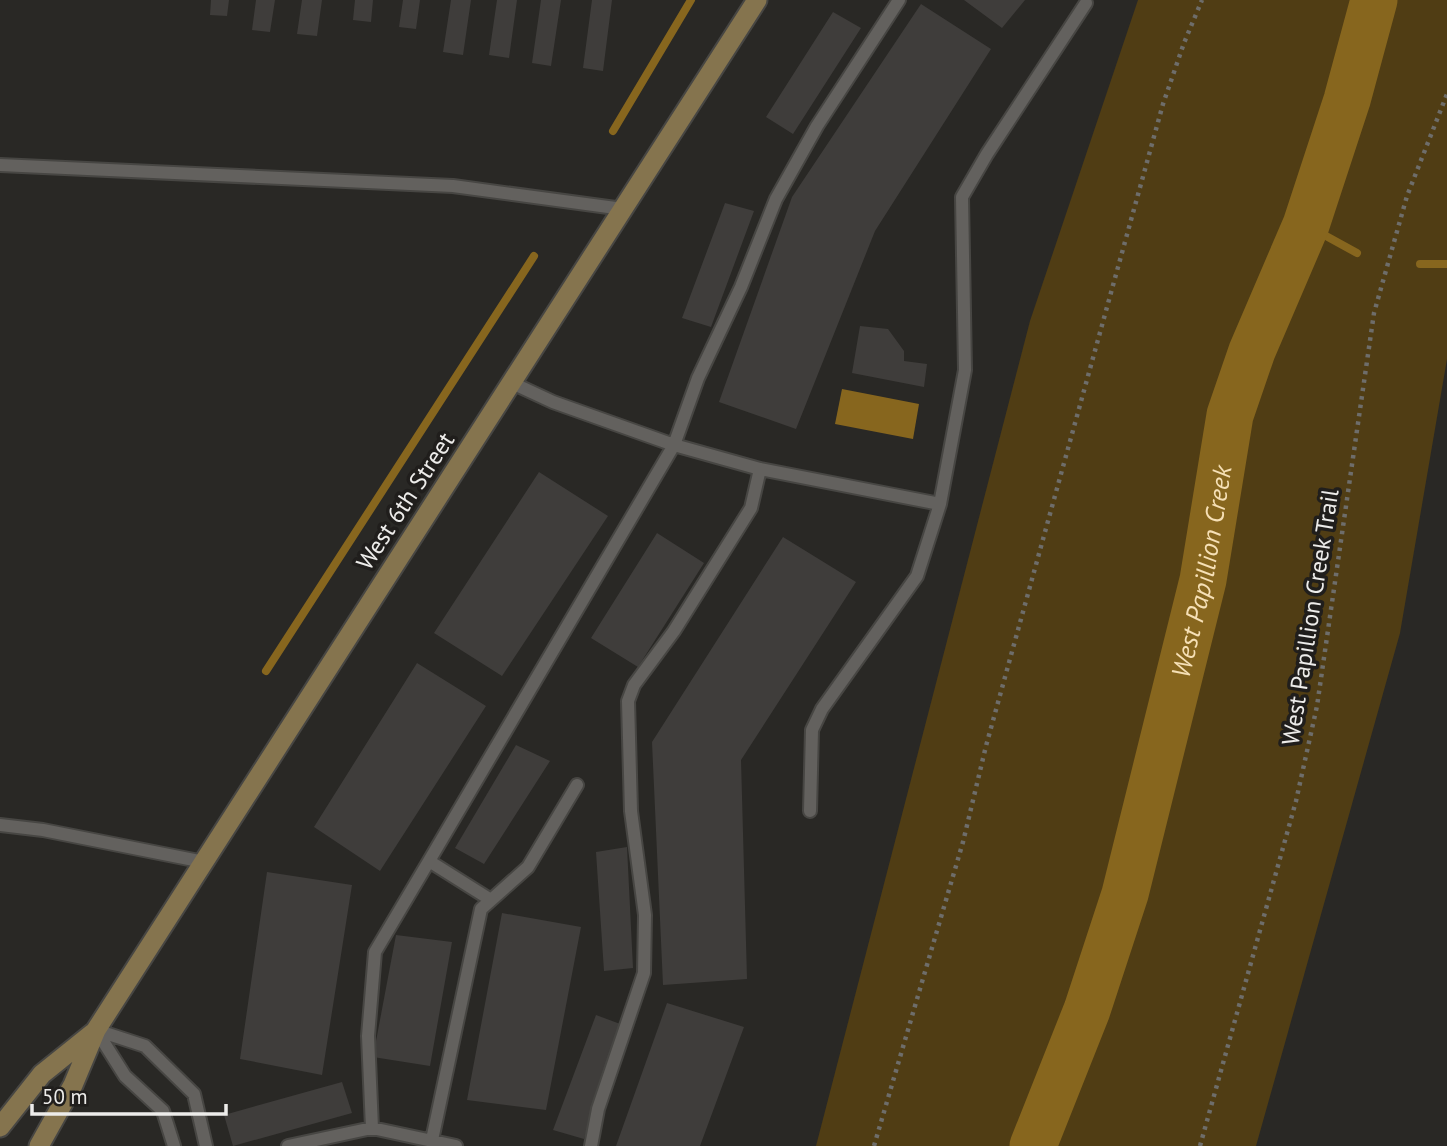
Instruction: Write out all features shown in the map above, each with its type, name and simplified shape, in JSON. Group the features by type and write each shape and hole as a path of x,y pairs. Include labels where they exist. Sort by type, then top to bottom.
{"main road":[{"name":"West 6th Street","path":"39,1146 73,1085 96,1030 509,382 757,0"},
{"name":"West 6th Street","path":"0,1127 42,1074 96,1030"}],"lane":[{"path":"372,1128 368,1035 374,952 674,446 698,378 741,286 776,200 817,126 899,0"},
{"path":"810,811 812,730 822,709 917,576 940,504 965,370 962,197 1086,3"},
{"path":"0,165 453,186 622,209"},
{"path":"509,382 553,402 674,446 760,469 940,504"},
{"path":"591,1146 598,1109 644,973 645,915 631,811 628,701 634,685 674,631 751,508 760,469"},
{"path":"432,1140 481,909 528,867 577,785"},
{"path":"0,825 204,862"},
{"path":"429,861 491,900"},
{"path":"96,1030 125,1076 163,1111 174,1146"},
{"path":"96,1030 145,1046 194,1094 206,1146"},
{"path":"288,1146 372,1128 456,1146"}],"path":[{"path":"874,1146 963,842 986,746 1163,104 1202,0"},
{"name":"West Papillion Creek Trail","path":"1200,1146 1296,801 1314,720 1374,313 1408,196 1434,121 1447,94"}],"shaded area":[{"path":"1138,0 1447,0 1447,359 1400,633 1256,1146 816,1146 1030,321"},
{"path":"842,389 919,404 913,439 835,424"}],"building":[{"path":"211,0 229,0 227,16 210,15"},
{"path":"256,0 275,0 270,32 252,30"},
{"path":"302,0 322,0 317,36 297,34"},
{"path":"355,0 373,0 371,22 353,20"},
{"path":"403,0 420,0 416,29 399,27"},
{"path":"451,0 471,0 463,55 443,52"},
{"path":"497,0 517,0 509,58 489,55"},
{"path":"541,0 561,0 551,66 532,63"},
{"path":"592,0 612,0 603,71 583,68"},
{"path":"964,0 1025,0 1002,28"},
{"path":"921,4 991,49 875,231 796,429 719,402 792,197"},
{"path":"833,12 861,28 793,134 766,117"},
{"path":"725,203 754,211 711,327 682,318"},
{"path":"860,326 888,329 904,351 904,361 927,364 924,387 852,373"},
{"path":"539,472 608,516 502,676 434,633"},
{"path":"657,533 704,563 638,667 591,638"},
{"path":"783,537 856,582 741,760 747,979 663,985 652,742"},
{"path":"417,663 486,706 380,871 314,827"},
{"path":"516,745 550,761 484,864 455,848"},
{"path":"627,847 633,968 604,971 596,852"},
{"path":"267,872 352,885 322,1075 240,1059"},
{"path":"502,913 581,927 546,1110 467,1100"},
{"path":"396,935 452,942 430,1066 373,1057"},
{"path":"667,1003 744,1027 700,1146 616,1146"},
{"path":"596,1015 623,1025 584,1139 553,1130"},
{"path":"342,1082 352,1113 233,1146 224,1115"}],"waterway":[{"path":"613,131 691,0"},
{"name":"West Papillion Creek","path":"1033,1146 1087,1010 1125,894 1203,580 1230,415 1252,351 1306,225 1347,100 1374,0"},
{"path":"1306,225 1357,253"},
{"path":"266,671 534,256"},
{"path":"1420,264 1447,264"}]}
